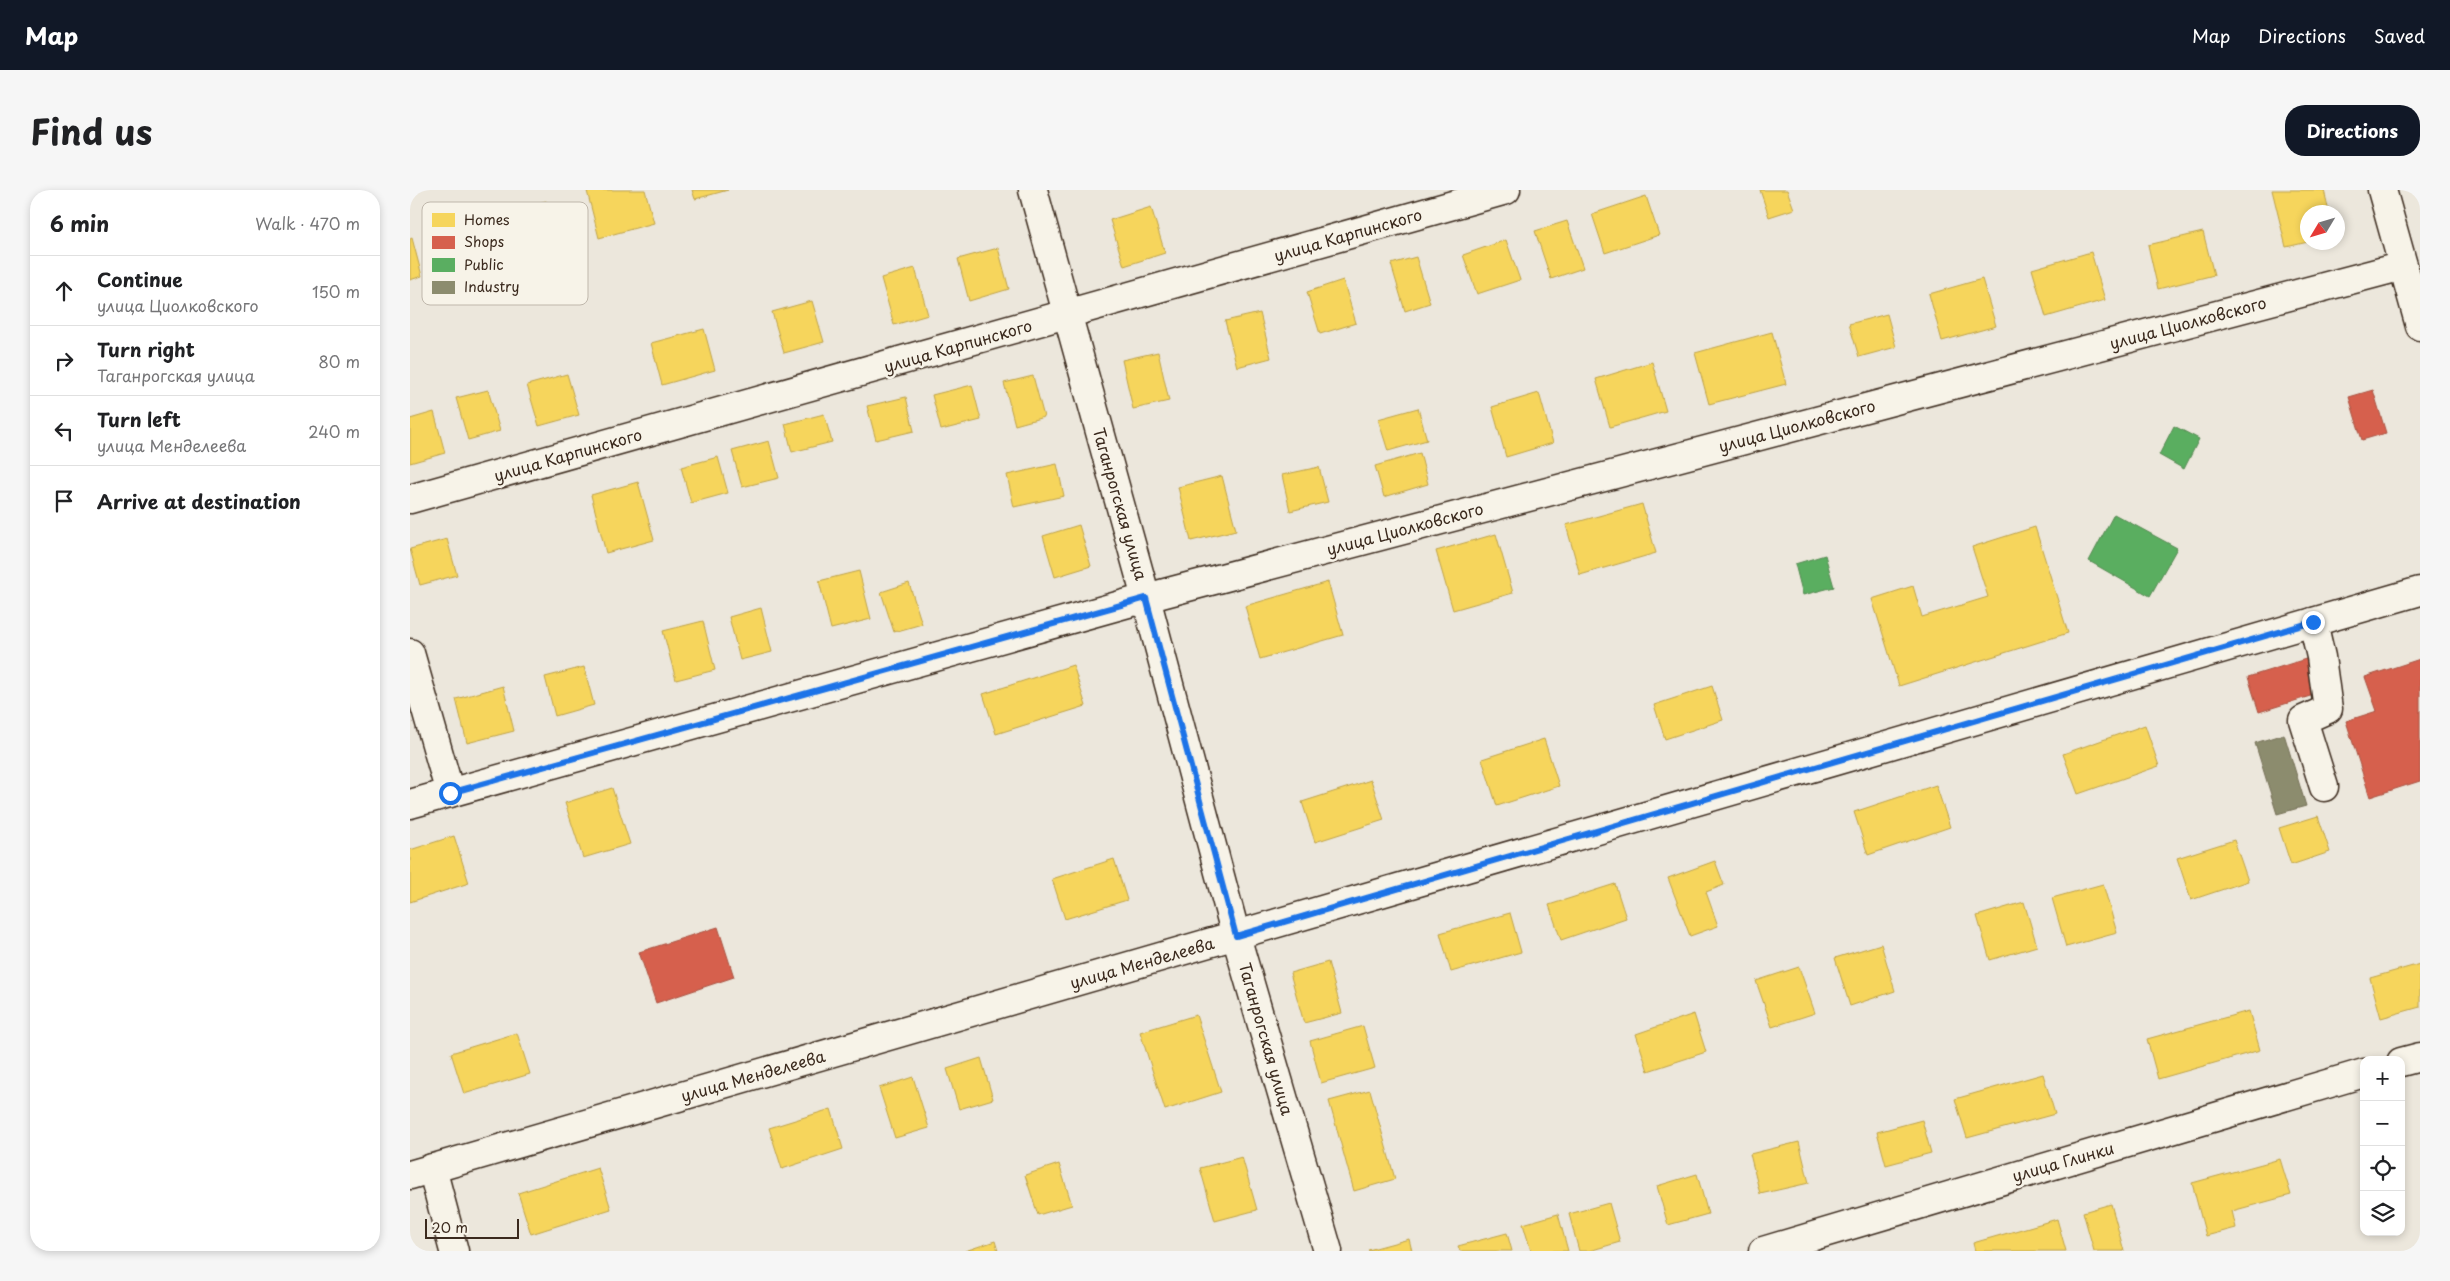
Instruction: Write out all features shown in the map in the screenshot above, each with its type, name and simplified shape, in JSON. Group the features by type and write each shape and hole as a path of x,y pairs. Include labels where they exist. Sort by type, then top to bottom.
{"street":[{"name":"Таганрогская улица","path":"1032,190 1146,598 1236,936 1328,1251"},
{"name":"улица Карпинского","path":"410,499 1506,190"},
{"path":"2382,190 2411,281 2420,326"},
{"name":"улица Циолковского","path":"410,804 1146,598 2411,281"},
{"name":"улица Менделеева","path":"421,1172 2420,591"},
{"path":"2313,622 2322,657 2328,709 2303,720 2324,787"},
{"path":"410,653 450,793"},
{"path":"2405,1061 2420,1057"},
{"name":"улица Глинки","path":"1763,1251 2360,1074"},
{"path":"421,1172 454,1251"}],"building: Homes":[{"path":"645,190 654,223 599,238 587,191"},
{"path":"692,190 728,190 695,199"},
{"path":"1760,190 1787,190 1794,209 1769,217"},
{"path":"2272,190 2324,190 2327,205 2300,205 2300,244 2286,247"},
{"path":"1646,196 1659,235 1605,253 1592,214"},
{"path":"1151,207 1165,253 1124,266 1110,220"},
{"path":"1567,221 1583,268 1551,279 1535,231"},
{"path":"2203,232 2214,275 2158,289 2148,245"},
{"path":"412,238 422,276 410,280 410,239"},
{"path":"1506,240 1520,280 1477,294 1463,255"},
{"path":"998,248 1009,289 969,301 958,259"},
{"path":"2091,252 2105,300 2046,317 2032,269"},
{"path":"1416,257 1430,303 1405,311 1391,264"},
{"path":"915,268 928,315 894,325 881,278"},
{"path":"1982,279 1996,326 1942,341 1929,294"},
{"path":"1343,280 1356,323 1320,334 1307,292"},
{"path":"812,301 824,342 784,353 772,312"},
{"path":"1260,313 1271,358 1237,367 1225,321"},
{"path":"1887,314 1896,347 1859,357 1849,324"},
{"path":"704,329 715,370 662,385 651,343"},
{"path":"1772,332 1786,384 1709,404 1695,353"},
{"path":"1158,352 1169,401 1133,409 1122,360"},
{"path":"1652,362 1666,411 1610,427 1596,379"},
{"path":"567,374 579,415 539,426 527,385"},
{"path":"1033,376 1044,417 1015,425 1004,383"},
{"path":"972,385 981,420 941,430 932,395"},
{"path":"488,390 500,431 468,440 456,398"},
{"path":"1539,393 1553,443 1506,457 1492,407"},
{"path":"906,397 914,431 876,440 867,406"},
{"path":"1418,408 1427,440 1388,451 1378,419"},
{"path":"434,412 445,453 410,463 410,419"},
{"path":"824,414 832,442 792,452 785,424"},
{"path":"769,441 779,478 742,487 732,451"},
{"path":"1420,453 1428,484 1384,497 1375,466"},
{"path":"718,457 728,493 691,503 681,467"},
{"path":"1057,464 1064,496 1014,507 1007,475"},
{"path":"1319,467 1328,502 1290,511 1282,475"},
{"path":"1222,476 1236,530 1191,541 1178,487"},
{"path":"638,482 654,540 606,553 591,495"},
{"path":"1642,504 1656,553 1580,575 1566,525"},
{"path":"1079,525 1091,566 1055,577 1043,536"},
{"path":"2035,527 2068,633 1899,686 1872,599 1913,586 1922,617 1988,597 1972,547"},
{"path":"1496,534 1513,593 1453,610 1436,551"},
{"path":"447,539 457,575 420,585 410,549"},
{"path":"859,571 871,619 831,629 819,581"},
{"path":"1328,582 1343,635 1260,659 1245,606"},
{"path":"909,583 922,624 894,632 881,592"},
{"path":"761,608 772,652 740,660 729,617"},
{"path":"703,621 715,670 676,680 663,631"},
{"path":"1073,665 1086,706 996,734 983,694"},
{"path":"584,667 594,705 555,716 545,677"},
{"path":"503,686 514,731 467,743 456,699"},
{"path":"1712,686 1723,720 1665,739 1654,705"},
{"path":"2145,725 2159,766 2078,794 2063,754"},
{"path":"1544,739 1559,786 1497,806 1482,759"},
{"path":"1371,780 1384,820 1315,842 1302,802"},
{"path":"1936,785 1950,827 1868,855 1854,812"},
{"path":"612,788 630,844 583,858 565,803"},
{"path":"2318,816 2330,852 2291,865 2279,828"},
{"path":"454,836 469,883 410,902 410,850"},
{"path":"2234,840 2248,881 2191,900 2177,858"},
{"path":"1114,859 1127,900 1065,919 1052,879"},
{"path":"1715,861 1724,885 1706,892 1718,926 1690,936 1668,878"},
{"path":"1615,884 1626,918 1561,940 1549,905"},
{"path":"2103,884 2117,933 2066,947 2052,898"},
{"path":"2024,902 2037,946 1990,960 1977,916"},
{"path":"1510,913 1521,952 1451,972 1440,933"},
{"path":"1881,944 1895,991 1850,1006 1835,958"},
{"path":"1328,962 1342,1013 1304,1023 1290,973"},
{"path":"2420,964 2420,1007 2381,1018 2370,978"},
{"path":"1799,967 1815,1013 1772,1027 1756,981"},
{"path":"2249,1011 2260,1050 2158,1079 2147,1039"},
{"path":"1694,1014 1706,1052 1648,1071 1636,1034"},
{"path":"1196,1015 1221,1092 1165,1110 1140,1032"},
{"path":"1363,1026 1375,1068 1321,1083 1310,1041"},
{"path":"517,1033 530,1074 464,1094 451,1053"},
{"path":"981,1058 993,1099 959,1109 947,1069"},
{"path":"2043,1074 2055,1114 1967,1138 1955,1099"},
{"path":"913,1077 929,1128 895,1138 879,1088"},
{"path":"1370,1090 1395,1179 1354,1191 1329,1101"},
{"path":"831,1109 843,1149 782,1169 769,1128"},
{"path":"1922,1120 1931,1153 1886,1165 1877,1132"},
{"path":"1799,1142 1809,1183 1760,1194 1750,1154"},
{"path":"1242,1157 1257,1210 1215,1221 1200,1168"},
{"path":"2280,1159 2291,1195 2232,1211 2236,1228 2206,1236 2192,1183"},
{"path":"1059,1164 1072,1205 1038,1215 1025,1175"},
{"path":"598,1168 611,1209 531,1234 518,1193"},
{"path":"1697,1174 1708,1214 1668,1225 1657,1186"},
{"path":"1609,1203 1620,1242 1589,1251 1579,1251 1569,1214"},
{"path":"2111,1204 2124,1251 2094,1251 2083,1212"},
{"path":"1558,1214 1568,1251 1531,1251 1523,1224"},
{"path":"2057,1219 2066,1251 1975,1251 1973,1243"},
{"path":"1507,1233 1512,1251 1460,1251 1458,1246"},
{"path":"1409,1239 1412,1251 1368,1250"},
{"path":"995,1241 998,1251 965,1251"}],"building: Shops":[{"path":"2373,390 2386,433 2362,440 2349,397"},
{"path":"2309,658 2320,693 2259,712 2248,677"},
{"path":"2420,659 2420,781 2370,797 2346,721 2377,711 2365,677"},
{"path":"718,927 734,977 656,1003 639,952"}],"building: Public":[{"path":"2174,426 2199,439 2184,469 2159,455"},
{"path":"2114,514 2177,548 2150,596 2089,561"},
{"path":"1825,555 1834,587 1803,595 1795,564"}],"building: Industry":[{"path":"2284,734 2306,806 2277,814 2255,743"}],"route":[{"path":"450,793 1146,598 1236,936 2313,622"}]}
